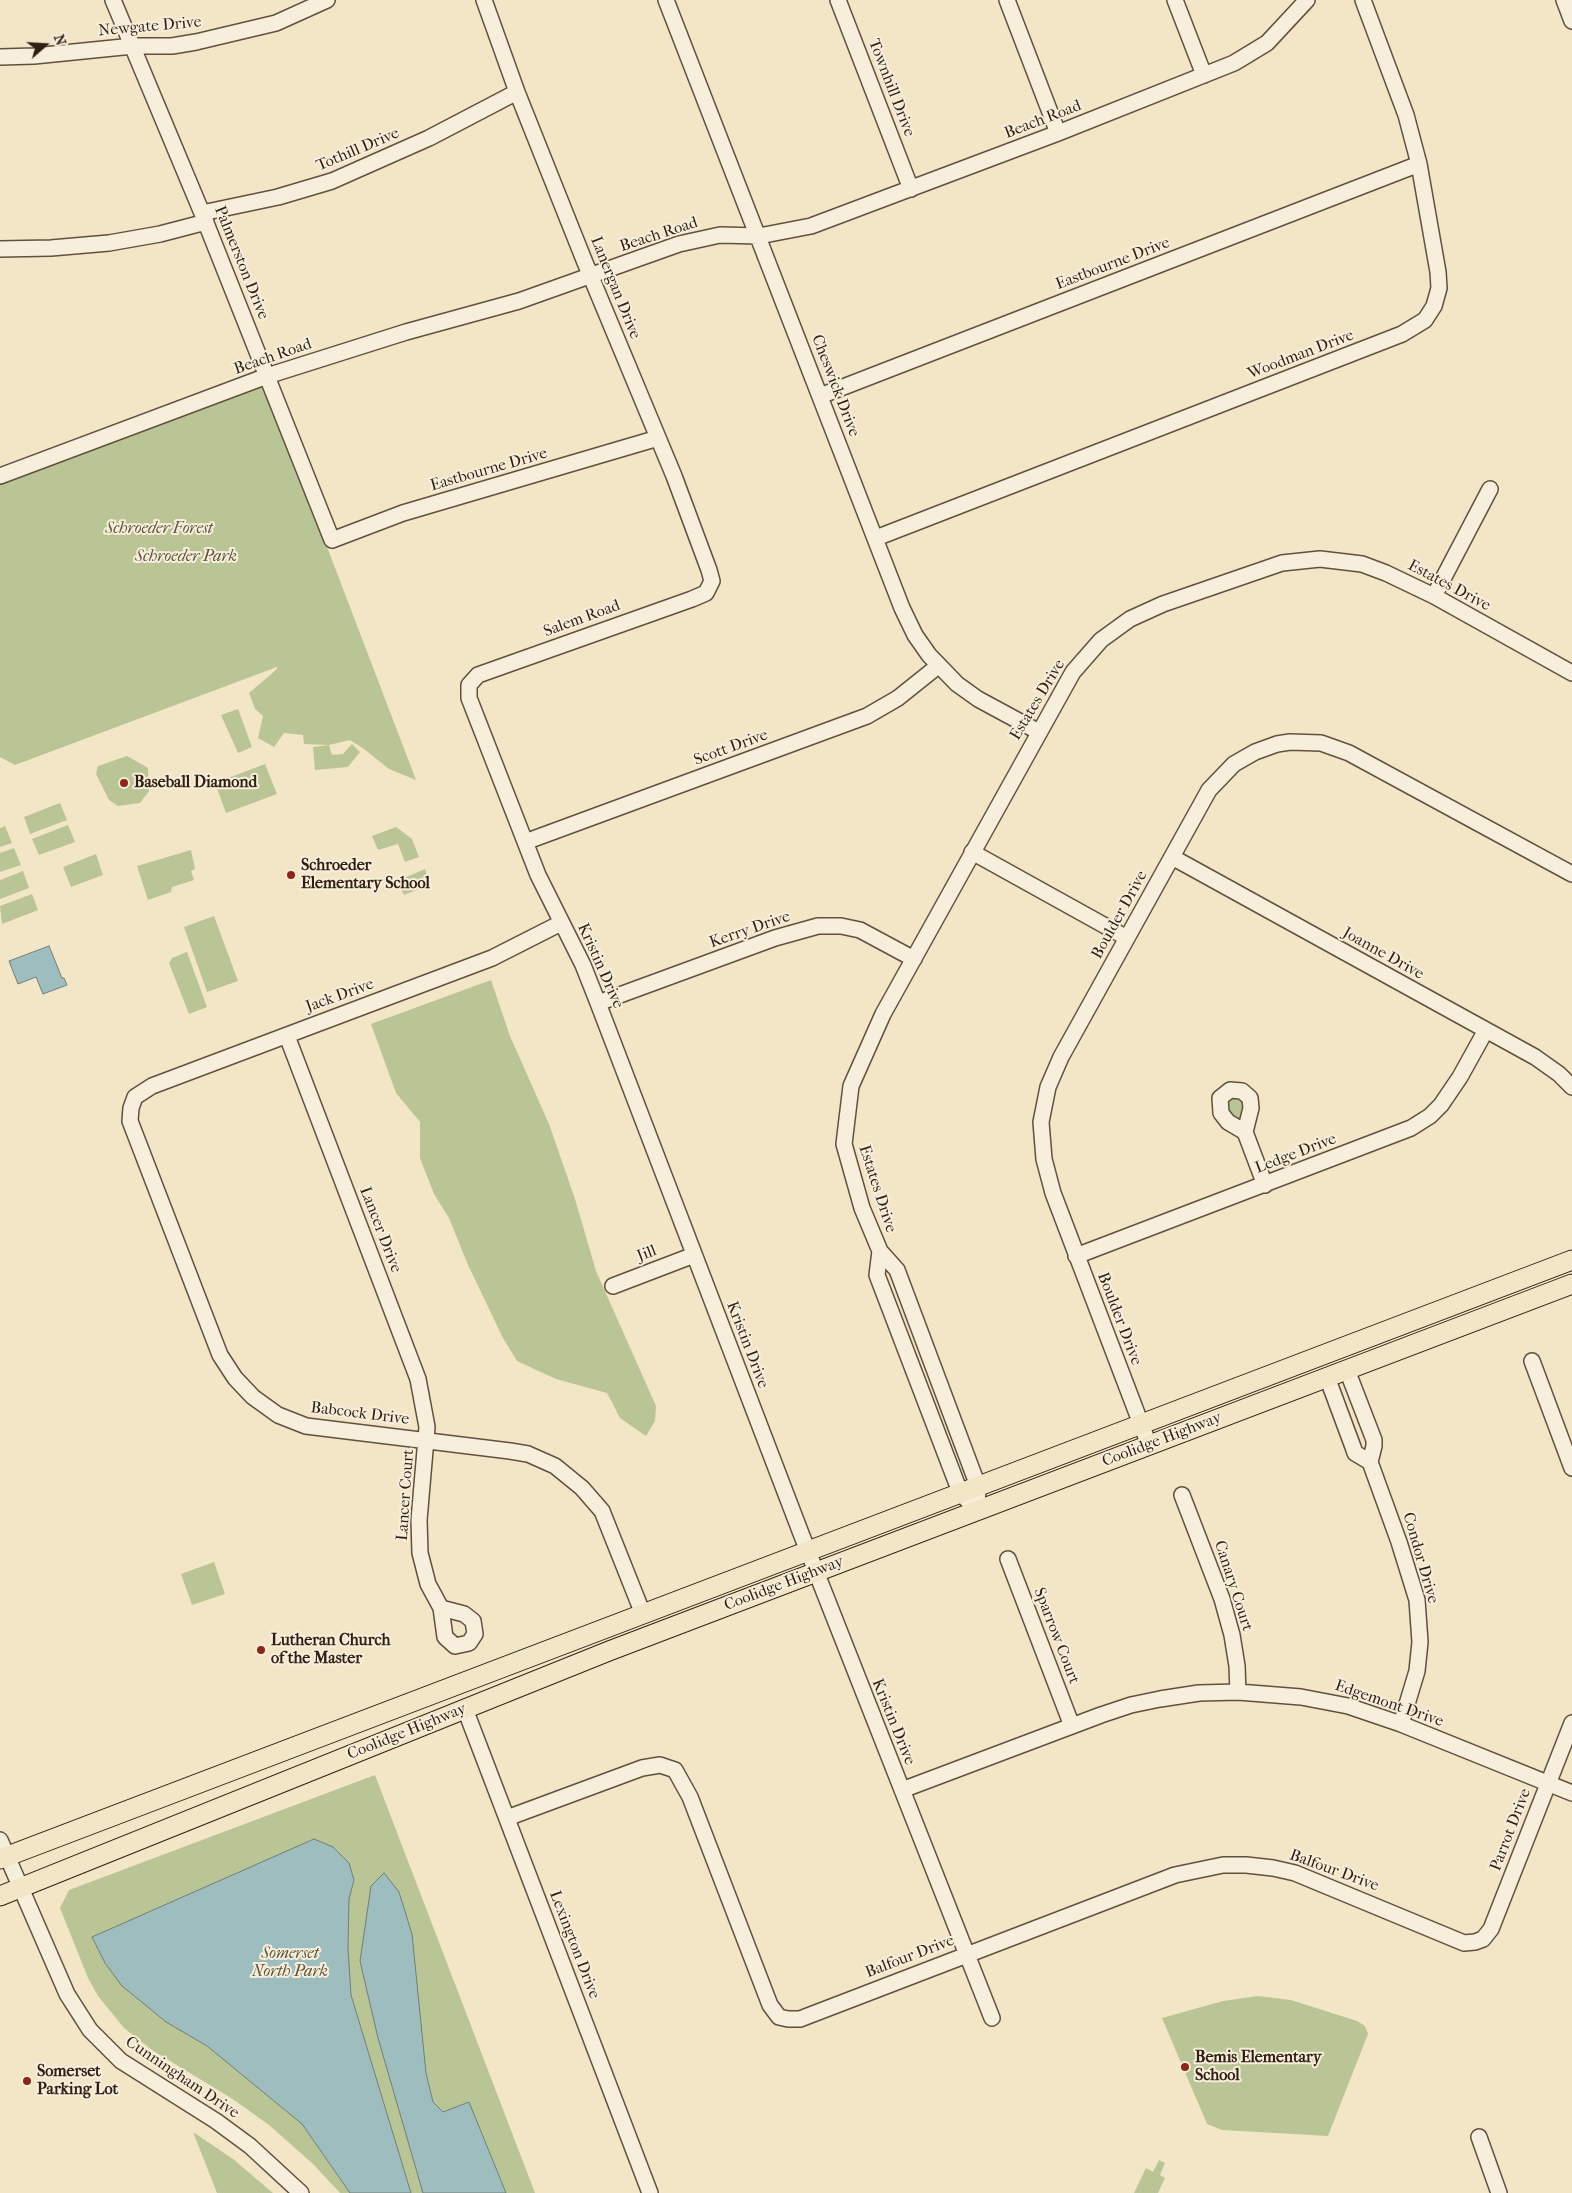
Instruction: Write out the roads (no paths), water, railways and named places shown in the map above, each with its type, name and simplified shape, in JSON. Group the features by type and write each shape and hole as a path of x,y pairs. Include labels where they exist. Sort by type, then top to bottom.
{"main road":[{"name":"Coolidge Highway","path":"2,1852 436,1693 1572,1260"},
{"name":"Coolidge Highway","path":"0,1896 645,1637 1572,1284"},
{"path":"643,1614 649,1626 645,1637"},
{"path":"436,1693 430,1702 436,1721"},
{"path":"374,1716 381,1724 383,1732 382,1737 375,1745"}],"street":[{"name":"Palmerston Drive","path":"113,0 204,218 332,540"},
{"name":"Newgate Drive","path":"0,57 133,46 172,46 233,35 276,22 327,0"},
{"name":"Lanergan Drive","path":"484,0 517,92 658,438 709,570 712,581 709,589"},
{"name":"Cheswick Drive","path":"666,0 902,608 917,639 938,666 966,691 1038,732"},
{"name":"Townhill Drive","path":"838,0 911,189"},
{"path":"1007,0 1058,133"},
{"path":"1175,0 1204,75"},
{"name":"Beach Road","path":"0,476 267,376 406,332 519,301 699,238 720,235 758,236 811,226 1058,133 1204,75 1258,50 1267,43 1307,0"},
{"name":"Woodman Drive","path":"876,538 1394,338 1416,327 1424,320 1434,306 1439,288 1437,263 1419,164 1406,116 1363,0"},
{"path":"1564,0 1572,21"},
{"name":"Tothill Drive","path":"0,249 51,248 109,243 160,234 204,218 332,181 429,138 517,92"},
{"name":"Eastbourne Drive","path":"820,396 1419,164"},
{"name":"Eastbourne Drive","path":"332,540 411,511 658,438"},
{"path":"1434,596 1490,489"},
{"name":"Estates Drive","path":"977,1510 978,1486 897,1270 880,1251 862,1208 844,1144 851,1086 883,1014 1073,672 1102,640 1130,619 1163,604 1263,568 1295,560 1348,561 1375,568 1434,596 1572,673"},
{"name":"Salem Road","path":"469,685 475,677 484,672 702,596 709,589"},
{"name":"Scott Drive","path":"525,842 867,716 898,698 938,666"},
{"name":"Kristin Drive","path":"469,685 469,698 472,708 525,842 561,923 583,966 598,1003 816,1572 992,2018"},
{"name":"Boulder Drive","path":"1148,1445 1046,1173 1041,1134 1043,1111 1048,1087 1061,1057 1210,790 1234,764 1266,748 1290,742 1330,745 1349,752 1572,874"},
{"path":"972,852 1128,938"},
{"name":"Joanne Drive","path":"1172,856 1546,1064 1572,1088"},
{"name":"Jack Drive","path":"132,1102 138,1094 152,1086 492,958 561,923"},
{"name":"Kerry Drive","path":"598,1003 775,938 818,926 841,926 860,930 914,959"},
{"name":"Ledge Drive","path":"1076,1256 1363,1147 1421,1122 1436,1110 1449,1094 1486,1030"},
{"name":"Lancer Drive","path":"287,1036 418,1379 426,1418 427,1440"},
{"name":"Babcock Drive","path":"132,1102 130,1114 132,1129 210,1333 226,1366 244,1389 264,1406 292,1421 306,1426 528,1454 555,1466 582,1488 602,1511 643,1614"},
{"path":"1245,1132 1265,1185"},
{"name":"Estates Drive","path":"880,1251 877,1275 960,1492 977,1510"},
{"name":"Jill","path":"613,1286 694,1255"},
{"path":"1532,1361 1572,1468"},
{"name":"Condor Drive","path":"1347,1370 1374,1440 1370,1462 1399,1542 1417,1600 1420,1642 1417,1671 1401,1724"},
{"name":"Condor Drive","path":"1327,1377 1352,1447 1356,1453 1370,1462"},
{"name":"Lancer Court","path":"427,1440 418,1542 428,1584 442,1608"},
{"name":"Canary Court","path":"1182,1495 1222,1599 1232,1635 1238,1692"},
{"name":"Sparrow Court","path":"1008,1560 1072,1726"},
{"name":"Edgemont Drive","path":"902,1790 1131,1705 1160,1698 1199,1693 1238,1692 1278,1694 1326,1700 1356,1708 1401,1724 1572,1793"},
{"name":"Lexington Drive","path":"465,1709 650,2193"},
{"name":"Parrot Drive","path":"1475,1942 1483,1939 1491,1929 1572,1723"},
{"name":"Balfour Drive","path":"507,1818 642,1768 660,1765 675,1770 690,1797 770,2005 780,2016 788,2019 800,2019 1176,1875 1223,1865 1246,1865 1295,1873 1464,1943 1475,1942"},
{"name":"Cunningham Drive","path":"2,1852 22,1887 67,1994 81,2019 100,2041 133,2069 194,2107 244,2142 301,2193"},
{"path":"1479,2137 1499,2193"}],"water":[{"path":"49,946 62,978 64,978 67,985 43,994 36,977 18,984 9,961"},
{"path":"314,1839 333,1847 349,1863 354,1880 349,1899 348,1948 351,1995 411,2193 350,2193 302,2124 207,2046 166,2022 122,1986 105,1963 92,1937"},
{"path":"384,1873 399,1892 412,1934 426,2073 433,2102 443,2112 469,2102 506,2193 423,2193 378,2038 360,1961 371,1886"}],"place":[{"name":"Baseball Diamond","path":"124,783"},
{"name":"Schroeder Elementary School","path":"291,875"},
{"name":"Lutheran Church of the Master","path":"261,1650"},
{"name":"Bemis Elementary School","path":"1185,2067"},
{"name":"Somerset Parking Lot","path":"27,2081"}],"park label":[{"name":"Schroeder Forest","path":"159,529"},
{"name":"Schroeder Park","path":"186,557"},
{"name":"Somerset North Park","path":"290,1963"}]}
